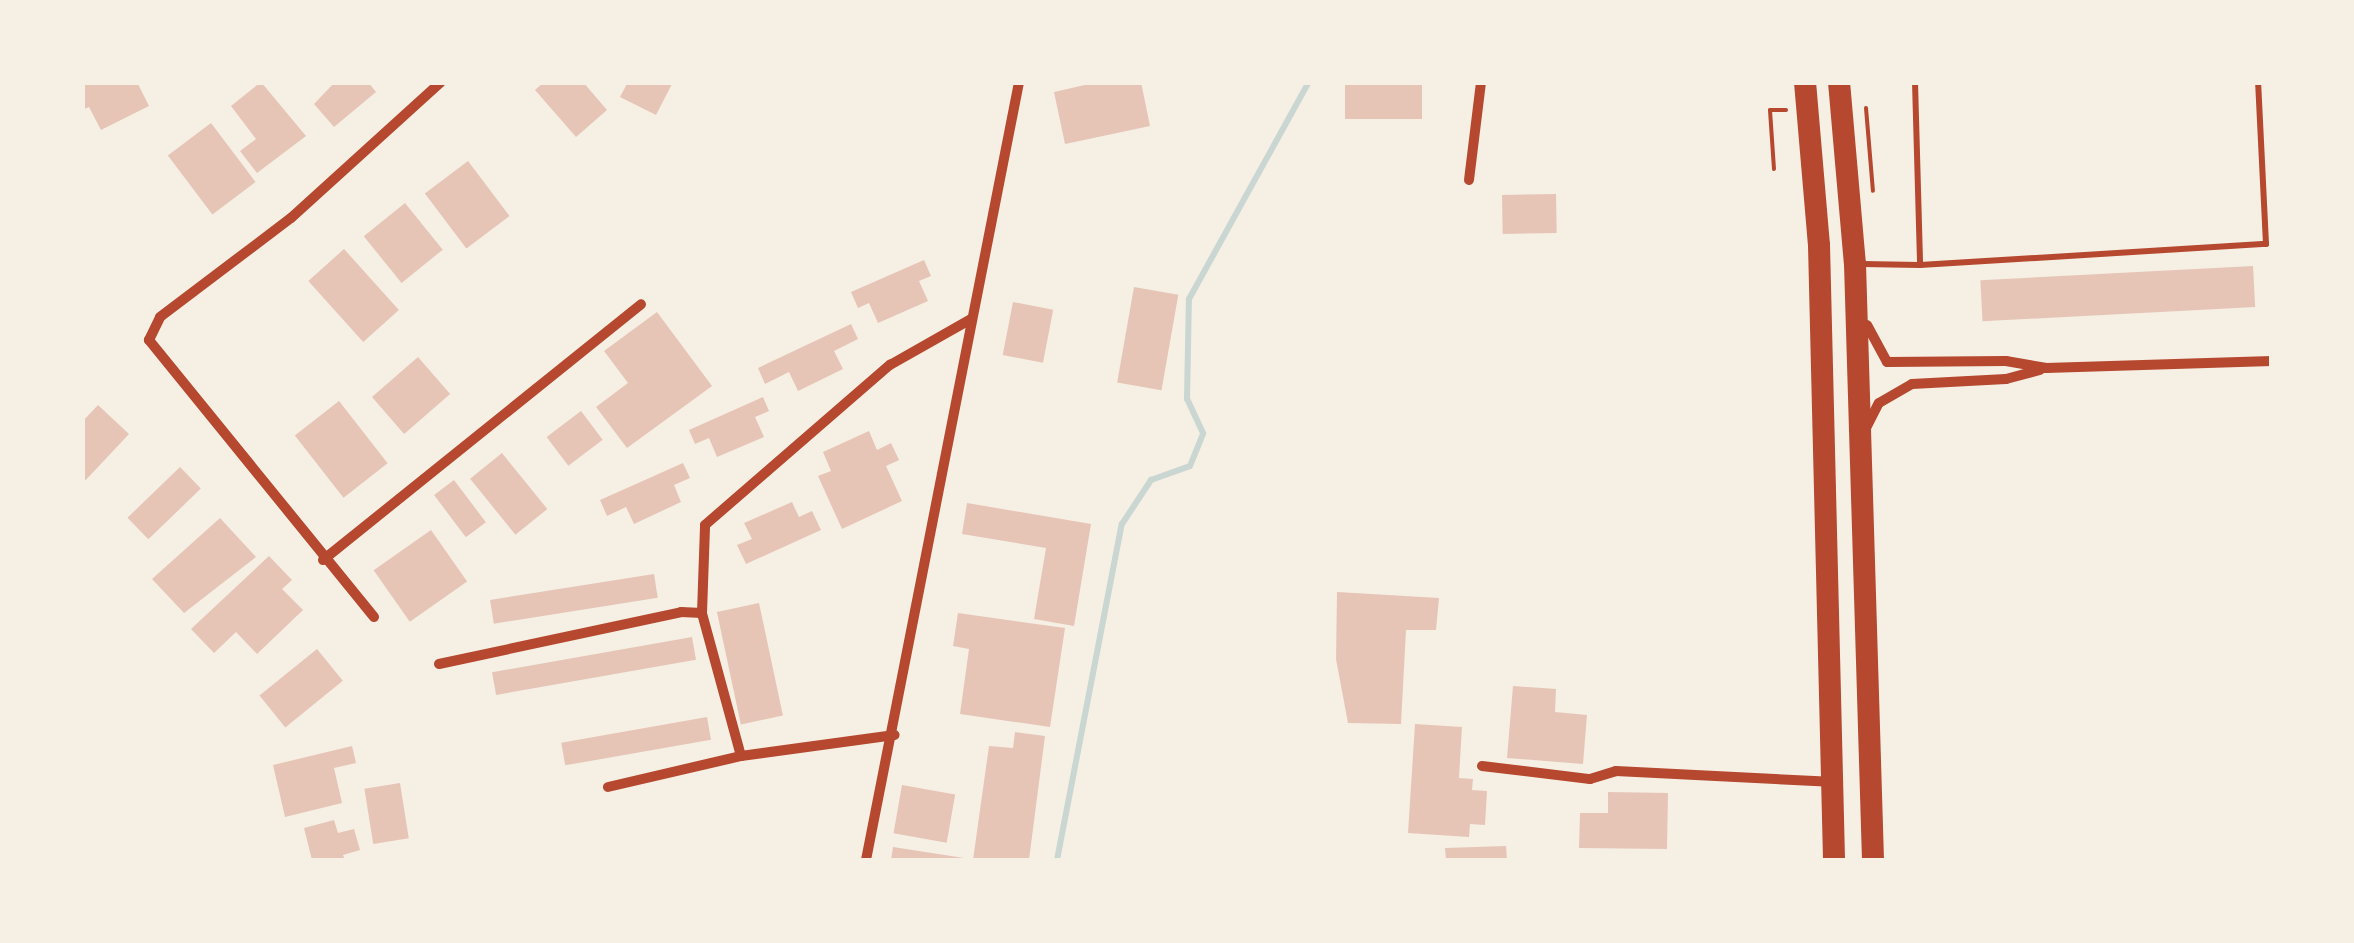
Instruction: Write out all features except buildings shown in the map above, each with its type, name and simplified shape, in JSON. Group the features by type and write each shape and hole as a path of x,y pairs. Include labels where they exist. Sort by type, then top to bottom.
{"highway":[{"path":"1805,82 1819,245 1834,860"},
{"path":"1842,82 1855,264 1872,860"}],"street":[{"path":"374,618 323,560 149,340 160,317 291,218 441,82"},
{"path":"866,860 895,735 1019,82"},
{"path":"1469,180 1481,82"},
{"path":"1856,293 1868,336 1887,362 2006,360 2046,368 2272,361"},
{"path":"323,560 641,304"},
{"path":"741,756 702,613 705,525 890,365 971,319"},
{"path":"1860,441 1880,403 1912,384 2006,379 2046,368"},
{"path":"439,664 681,612 702,613"},
{"path":"608,787 741,756 895,735"},
{"path":"1482,766 1590,779 1616,771 1832,782"}],"lane":[{"path":"1915,82 1920,265"},
{"path":"1855,264 1920,265 2266,244 2258,82"}],"waterway":[{"path":"1057,860 1122,524 1151,480 1190,466 1203,433 1187,399 1189,299 1309,82"}]}
